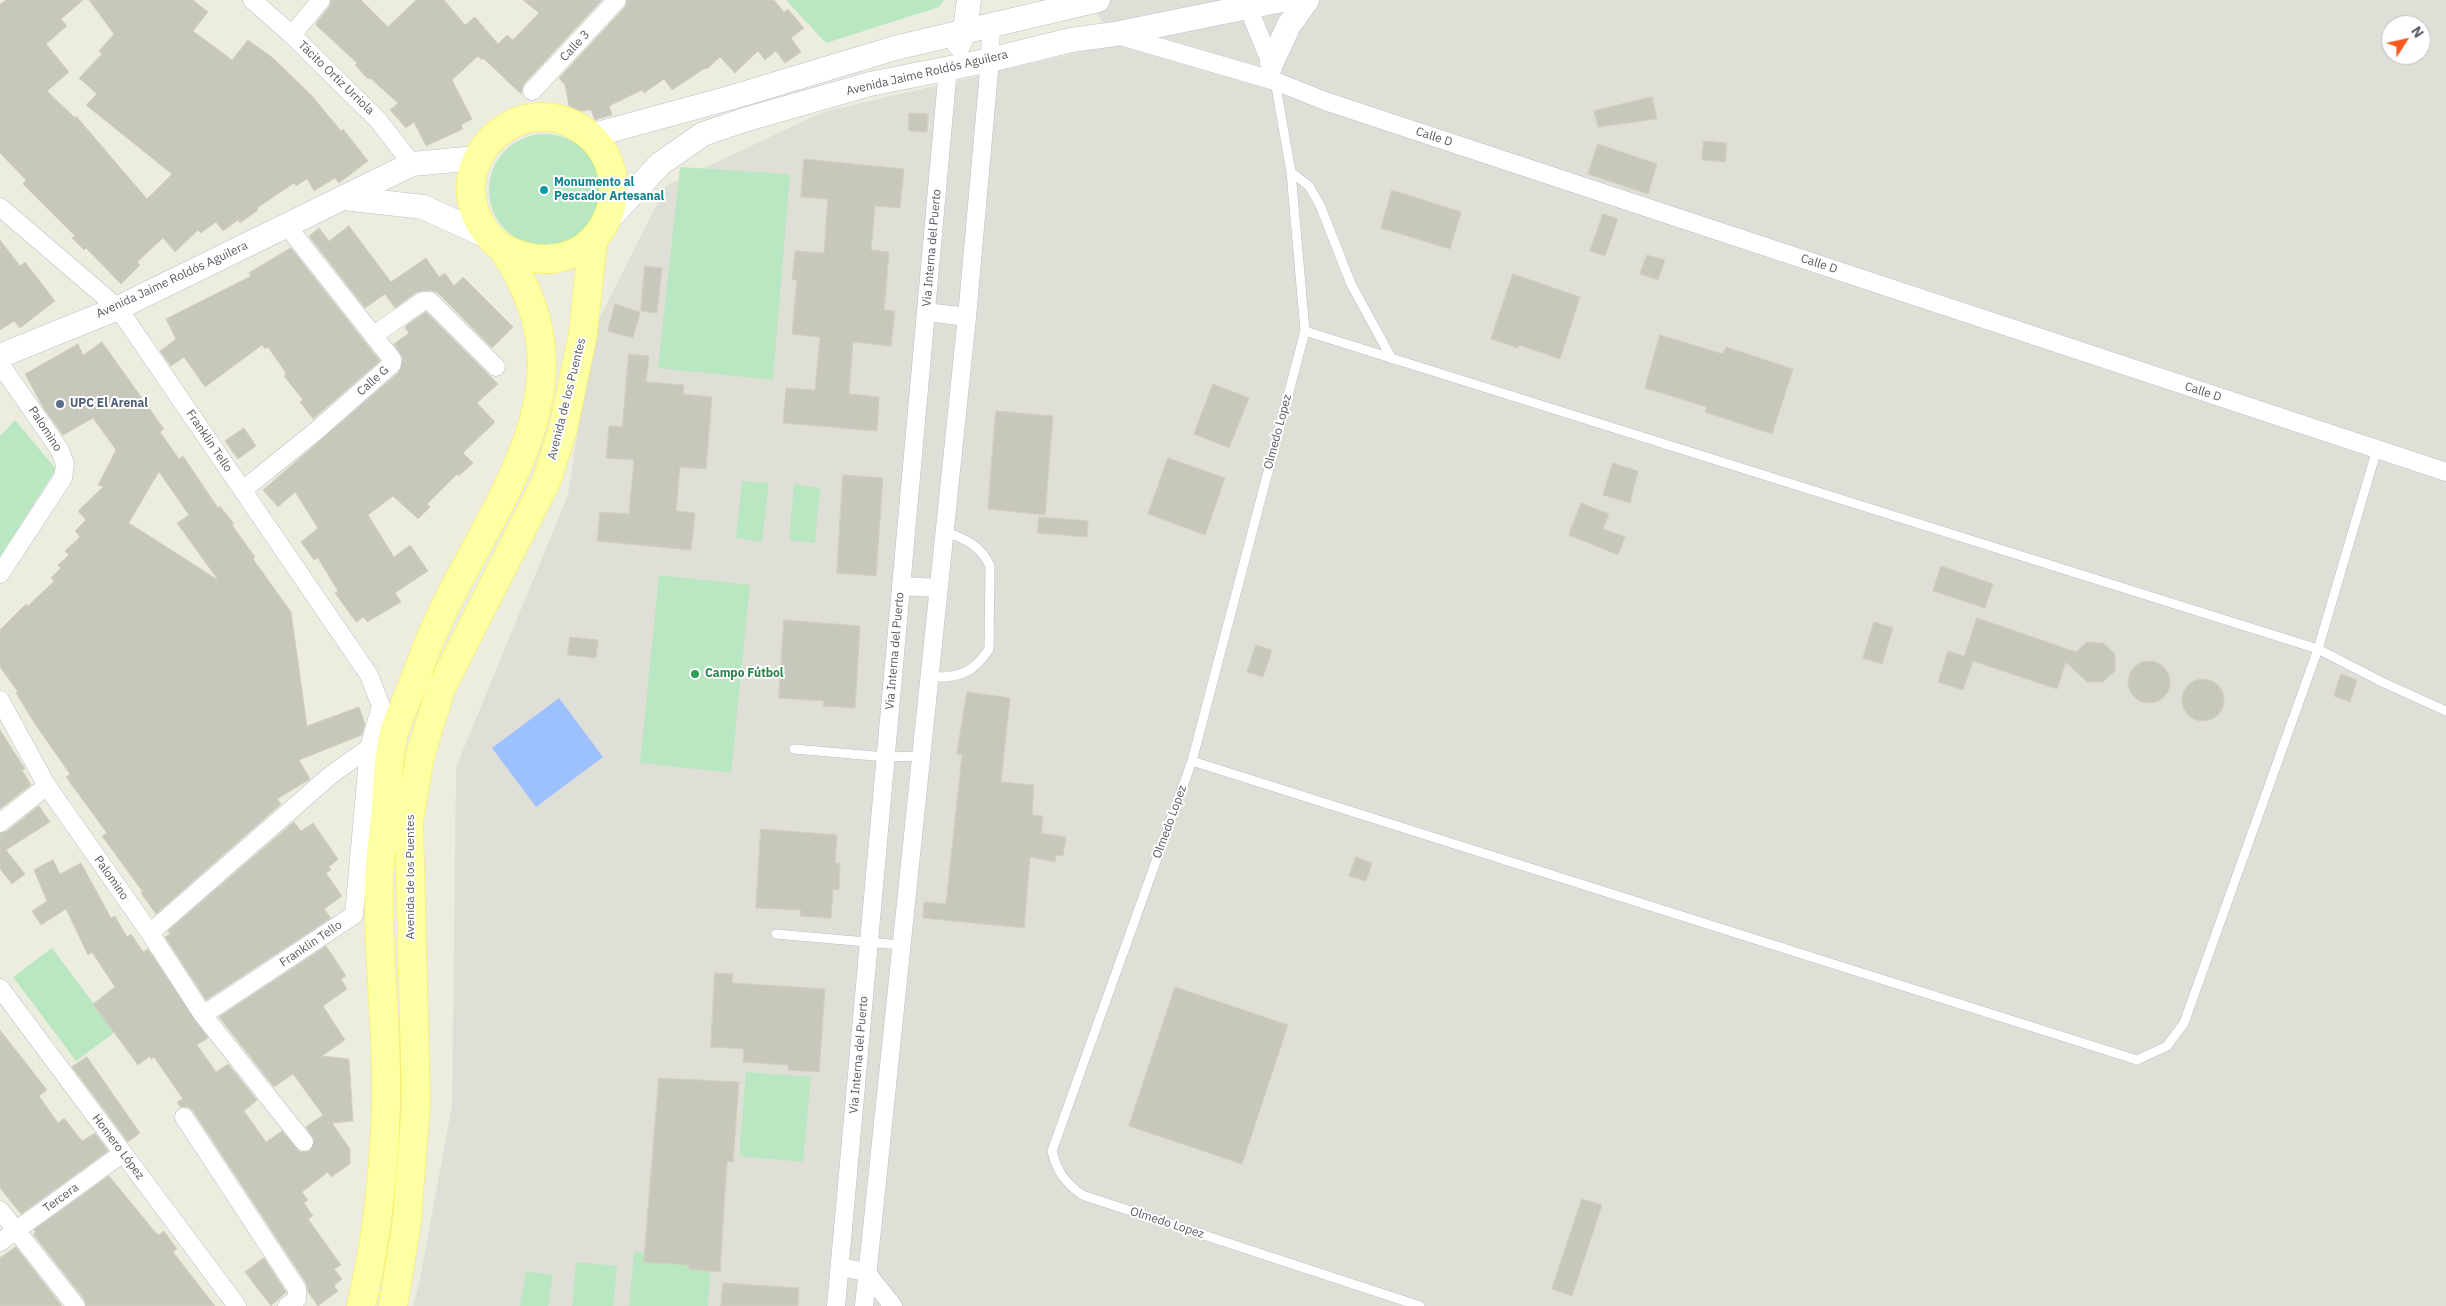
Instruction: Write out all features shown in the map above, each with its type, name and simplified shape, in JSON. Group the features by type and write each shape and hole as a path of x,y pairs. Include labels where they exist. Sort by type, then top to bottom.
{"main road":[{"name":"Via Interna del Puerto","path":"948,68 965,30 969,0"},
{"path":"590,136 733,97 895,48 991,24 1055,4 1098,0"},
{"name":"Avenida Jaime Roldós Aguilera","path":"600,231 660,164 703,134 744,120 870,84 990,60 1070,40 1115,34 1246,4 1282,0"},
{"path":"1274,72 1288,25 1306,0"},
{"path":"1055,4 1070,40"},
{"path":"733,97 744,120"},
{"path":"342,198 423,207 497,243 520,257 539,261 559,259 577,252 600,231 613,199 613,176 605,154 590,136 572,123 550,117 528,118 507,126 490,139 478,158 471,178 472,200 478,221 497,243"},
{"name":"Avenida Jaime Roldós Aguilera","path":"0,356 118,308 412,164 478,158"},
{"name":"Avenida de los Puentes","path":"393,1306 407,1220 416,1102 409,822 420,756 441,688 546,482 562,429 583,334 600,231"},
{"name":"Avenida de los Puentes","path":"361,1306 377,1221 386,1104 379,879 394,735 437,622 512,480 534,418 540,385 543,359 538,326 524,290 497,243"}],"street":[{"name":"Tácito Ortiz Urriola","path":"252,0 292,35 378,120 412,164"},
{"path":"292,35 321,0"},
{"name":"Calle 3","path":"532,91 617,0"},
{"path":"1246,4 1274,72"},
{"path":"864,1306 866,1272 967,318 990,60 991,24"},
{"name":"Calle D","path":"1115,34 1274,72 1325,101 2446,472"},
{"name":"Via Interna del Puerto","path":"836,1306 948,68"},
{"name":"Franklin Tello","path":"4,218 118,308 369,675 381,706 369,748 354,915 203,1015"},
{"name":"Calle G","path":"243,490 316,431 389,368 392,359 287,226"},
{"path":"374,335 423,301 430,301 496,367"},
{"path":"926,312 967,318"},
{"name":"Palomino","path":"0,364 60,450 65,464 63,478 0,574"},
{"path":"901,586 939,588"},
{"name":"Palomino","path":"0,700 47,786 150,933 203,1015 304,1142"},
{"path":"150,933 332,774 369,748"},
{"path":"0,824 47,786"},
{"name":"Homero López","path":"0,988 237,1306"},
{"path":"184,1117 297,1289 297,1299 287,1306"},
{"name":"Tercera","path":"0,1242 122,1153"},
{"path":"0,1210 76,1306"},
{"path":"840,1267 866,1272 893,1306"}],"lane":[{"name":"Olmedo Lopez","path":"1274,72 1291,172 1305,331 1192,761 1052,1151 1055,1166 1065,1182 1082,1195 1420,1306"},
{"path":"1291,172 1309,186 1320,204 1352,284 1392,359"},
{"path":"1305,331 2318,649 2382,682 2446,711"},
{"path":"1192,761 2137,1060 2167,1046 2184,1023 2318,649 2377,449"},
{"path":"930,677 954,678 963,674 983,660 989,649 990,566 986,558 968,540 944,531"},
{"path":"794,749 886,757 922,756"},
{"path":"776,934 901,945"}],"shaded area":[{"path":"1089,0 2446,0 2446,1306 413,1306 419,1284 452,1105 456,767 568,495 593,331 666,186 823,112 1115,44"}],"green space":[{"path":"786,0 944,0 939,7 826,43"},
{"path":"545,134 556,135 566,139 584,151 596,169 600,179 600,201 596,211 584,229 566,241 556,245 545,246 534,245 524,241 506,229 494,211 490,201 489,190 490,179 494,169 506,151 524,139 534,135"},
{"path":"680,167 790,174 773,380 658,368"},
{"path":"15,420 56,469 0,557 0,436"},
{"path":"742,481 769,483 762,542 736,538"},
{"path":"794,484 820,488 815,543 789,540"},
{"name":"Campo Fútbol","path":"659,575 750,585 731,773 640,763"},
{"path":"52,948 115,1032 76,1061 13,977"},
{"path":"746,1072 811,1077 803,1162 739,1156"},
{"path":"634,1252 711,1259 708,1306 629,1306"},
{"path":"576,1262 617,1266 613,1306 572,1306"},
{"path":"526,1271 553,1275 548,1306 520,1306"}],"water":[{"path":"559,698 603,757 536,807 492,748"}],"building":[{"path":"6,0 83,0 61,19 67,26 46,44 69,72 47,91 75,118 76,116 147,199 172,174 86,105 97,94 79,78 102,54 99,51 114,34 89,0 193,0 208,12 193,31 232,60 248,40 273,58 312,96 341,131 343,129 368,161 339,183 335,178 314,191 307,179 296,186 294,183 257,208 258,210 240,223 238,220 223,231 216,222 201,233 198,230 175,252 163,238 137,262 140,265 121,284 86,248 84,250 72,238 75,236 23,184 26,180 0,153 0,5"},
{"path":"331,0 361,0 388,27 416,0 444,0 465,25 475,17 498,44 507,35 513,40 539,13 523,0 602,0 524,84 521,94 483,58 482,60 478,56 452,80 472,119 461,125 463,129 426,146 414,122 406,128 390,110 398,103 370,78 368,79 355,65 357,63 317,26 316,23 329,7"},
{"path":"627,0 774,0 784,12 788,9 804,28 791,38 801,52 785,63 776,51 765,60 758,51 735,73 720,57 707,69 705,68 672,90 664,79 644,93 642,90 609,106 612,115 595,120 591,110 581,111 569,106 565,85 559,78 625,7"},
{"path":"1652,97 1657,119 1598,127 1594,111"},
{"path":"909,113 928,114 927,132 909,131"},
{"path":"1704,141 1727,143 1725,162 1702,160"},
{"path":"1598,144 1657,164 1648,194 1588,174"},
{"path":"804,159 904,169 900,208 875,206 871,250 889,252 884,310 895,311 891,346 853,342 849,394 879,397 877,431 783,423 786,388 815,390 820,337 792,334 797,280 792,280 795,251 824,253 828,199 801,197"},
{"path":"1392,190 1461,212 1450,249 1381,228"},
{"path":"1603,214 1618,219 1605,256 1590,251"},
{"path":"349,226 391,282 426,258 439,277 445,273 454,286 463,277 513,327 492,348 438,293 430,290 417,292 395,308 385,294 365,308 309,236 319,228 329,241"},
{"path":"0,240 20,266 25,262 55,301 20,328 14,321 0,330"},
{"path":"291,248 380,361 313,419 300,402 303,400 284,376 286,373 268,347 265,349 262,345 205,387 184,357 171,366 160,351 176,339 166,319 251,276 249,273"},
{"path":"1647,255 1665,260 1658,280 1640,274"},
{"path":"645,266 662,268 657,313 641,311"},
{"path":"1513,274 1580,297 1560,359 1519,345 1518,348 1491,339"},
{"path":"615,304 640,312 633,338 608,331"},
{"path":"426,312 498,384 477,403 495,422 463,453 473,463 459,476 457,474 427,504 430,507 418,519 393,496 368,515 394,557 410,545 428,571 395,593 401,602 367,622 364,617 356,622 335,593 338,591 318,558 314,560 301,542 318,528 295,492 278,507 263,490 399,372 403,358 394,344 409,333 405,328 407,325"},
{"path":"1660,335 1723,354 1726,347 1793,369 1772,434 1705,412 1707,407 1645,388"},
{"path":"102,342 164,429 160,432 179,459 183,456 218,508 220,506 234,524 232,525 255,557 253,559 291,612 307,726 359,707 365,724 362,735 299,760 310,779 277,799 281,804 156,914 141,893 143,892 102,836 107,833 66,777 70,774 35,724 16,693 18,692 0,667 0,630 26,604 28,606 54,581 51,578 61,568 58,565 69,555 65,551 80,537 75,531 86,520 78,511 103,487 98,485 116,450 93,418 63,435 44,409 25,374 78,344 83,355","holes":["159,472 189,515 177,523 218,580 129,523"]},
{"path":"629,354 649,356 646,382 684,385 683,394 712,397 706,469 680,467 676,511 695,513 691,550 597,541 600,512 629,514 634,460 606,458 609,426 622,427"},
{"path":"1213,384 1249,398 1229,448 1194,434"},
{"path":"996,411 1053,416 1045,515 988,509"},
{"path":"244,428 256,446 238,459 225,441"},
{"path":"1168,458 1225,478 1205,535 1148,514"},
{"path":"1613,463 1638,471 1630,503 1603,495"},
{"path":"843,475 883,478 876,576 837,573"},
{"path":"1581,503 1609,514 1603,529 1625,537 1618,555 1569,535"},
{"path":"1039,517 1088,521 1087,537 1038,533"},
{"path":"1941,566 1993,584 1985,608 1933,591"},
{"path":"1977,618 2076,652 2087,642 2103,643 2115,654 2115,671 2103,682 2087,682 2066,662 2057,689 1973,661 1963,690 1938,682 1948,651 1964,656"},
{"path":"784,620 860,626 855,708 823,706 824,701 779,698"},
{"path":"1874,622 1893,628 1882,664 1863,658"},
{"path":"570,637 598,640 596,658 568,655"},
{"path":"1256,645 1272,650 1263,677 1247,672"},
{"path":"2149,661 2157,663 2166,671 2170,682 2168,690 2160,699 2149,703 2141,701 2132,693 2128,682 2130,674 2138,665"},
{"path":"2341,674 2357,680 2350,702 2334,696"},
{"path":"2203,679 2211,681 2220,689 2224,700 2222,708 2214,717 2203,721 2195,719 2186,711 2182,700 2184,692 2192,683"},
{"path":"967,692 1010,698 1001,782 1034,785 1032,815 1043,816 1041,833 1066,837 1063,856 1056,855 1055,862 1030,857 1024,928 923,918 924,902 946,904 962,755 957,754"},
{"path":"0,730 25,769 22,770 31,785 0,809"},
{"path":"39,806 50,822 6,850 25,874 12,884 0,869 0,833 7,831"},
{"path":"294,822 301,831 313,823 338,859 329,867 331,870 326,873 342,896 324,909 331,918 206,1000 165,937 170,934 168,931"},
{"path":"761,829 837,835 835,863 840,863 839,890 833,889 831,918 800,916 801,910 756,908"},
{"path":"1356,857 1372,863 1366,881 1349,876"},
{"path":"53,860 60,874 81,863 111,918 115,916 127,937 131,934 143,952 148,949 208,1038 197,1045 216,1072 228,1064 257,1100 244,1111 266,1142 282,1131 300,1152 310,1151 314,1140 306,1127 323,1115 293,1074 274,1087 219,1017 326,946 346,976 341,979 347,989 323,1006 345,1040 322,1056 349,1059 353,1121 332,1123 350,1149 350,1164 331,1177 328,1172 302,1192 308,1200 304,1203 313,1216 308,1219 341,1265 334,1269 342,1279 334,1286 338,1291 318,1306 308,1292 306,1283 193,1111 188,1107 180,1107 177,1102 183,1099 154,1057 151,1059 150,1056 138,1065 93,1004 115,987 92,952 88,955 66,909 41,925 32,911 47,901 34,870"},
{"path":"715,973 733,974 732,983 825,989 819,1072 788,1070 788,1065 743,1062 744,1049 711,1047"},
{"path":"1175,987 1288,1025 1242,1164 1129,1126"},
{"path":"0,1030 47,1090 39,1096 58,1123 64,1118 82,1141 95,1133 108,1151 21,1214 0,1188"},
{"path":"87,1057 140,1133 128,1142 72,1067"},
{"path":"659,1078 739,1082 733,1162 727,1161 720,1272 688,1269 689,1265 644,1262"},
{"path":"109,1176 156,1233 159,1235 164,1231 177,1249 173,1252 215,1306 86,1306 84,1299 33,1234 36,1232 34,1230"},
{"path":"1582,1199 1602,1205 1572,1296 1552,1289"},
{"path":"16,1247 62,1306 0,1306 0,1258"},
{"path":"264,1258 286,1292 271,1306 245,1272"},
{"path":"723,1283 799,1288 798,1306 721,1306"}],"place":[{"name":"Monumento al Pescador Artesanal","path":"544,190"},
{"name":"UPC El Arenal","path":"60,404"},
{"name":"Campo Fútbol","path":"695,674"}]}
